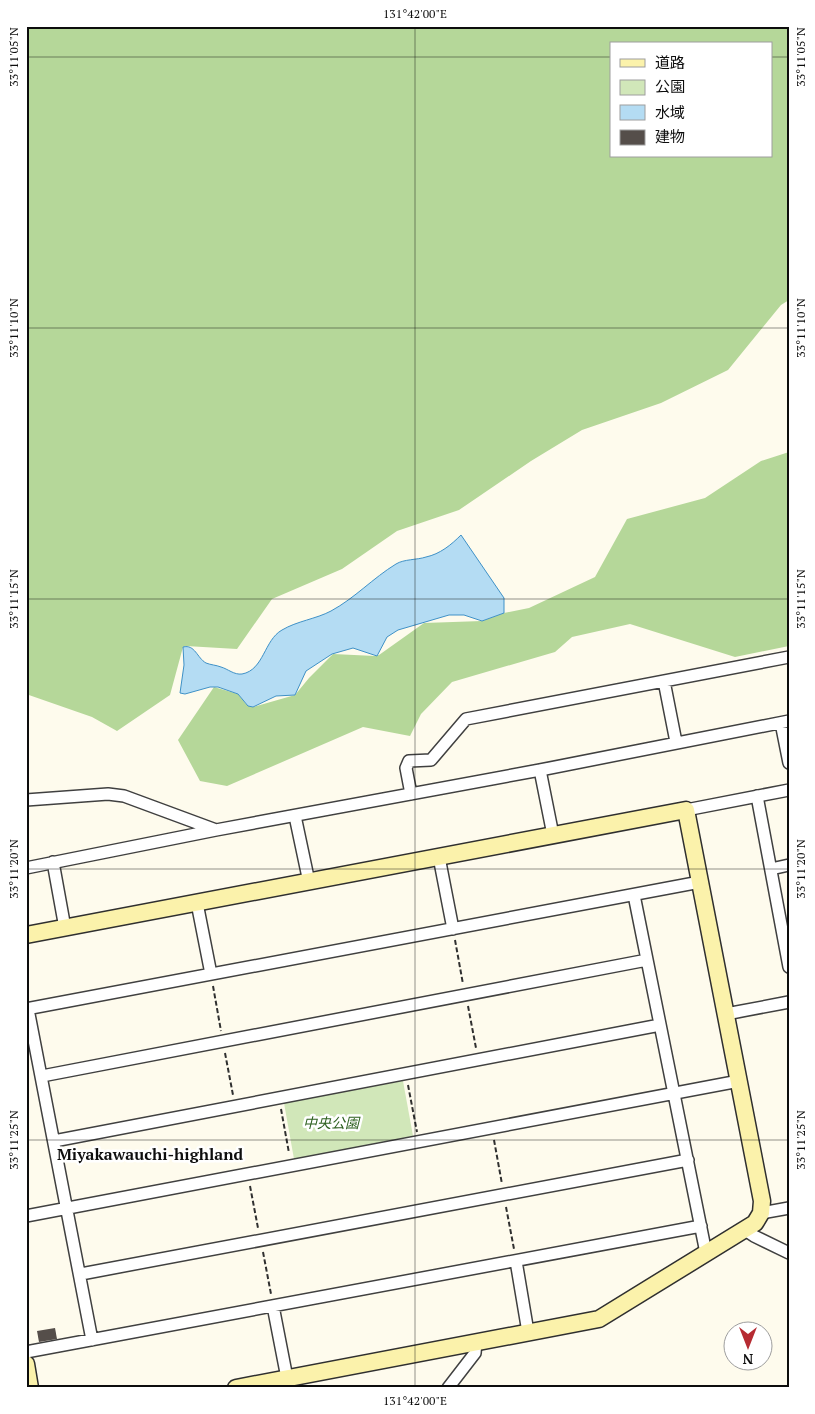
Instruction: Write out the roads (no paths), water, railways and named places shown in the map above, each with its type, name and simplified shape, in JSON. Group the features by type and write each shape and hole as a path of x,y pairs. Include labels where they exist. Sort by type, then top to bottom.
{"street":[{"path":"411,794 406,768 410,761 431,760 466,720 789,657"},
{"path":"664,681 676,742"},
{"path":"26,868 785,722 789,764"},
{"path":"540,770 553,835"},
{"path":"26,936 789,790"},
{"path":"26,800 108,794 124,796 216,830"},
{"path":"757,796 786,934 789,967"},
{"path":"236,1388 598,1319 755,1223 761,1213 762,1201 686,810"},
{"path":"295,816 309,882"},
{"path":"439,857 453,929"},
{"path":"54,862 65,928"},
{"path":"771,869 789,865"},
{"path":"92,1340 81,1274 27,1009 700,882"},
{"path":"634,895 706,1253"},
{"path":"197,903 211,974"},
{"path":"42,1076 647,960"},
{"path":"726,1014 789,1002"},
{"path":"54,1142 660,1025"},
{"path":"26,1216 739,1081"},
{"path":"81,1274 688,1160"},
{"path":"761,1213 789,1208"},
{"path":"26,1352 701,1226"},
{"path":"745,1230 789,1253"},
{"path":"516,1261 528,1332"},
{"path":"273,1306 287,1378"},
{"path":"448,1388 475,1353 476,1342"},
{"path":"26,1364 30,1388"}],"water":[{"path":"461,535 504,598 504,613 482,621 464,615 449,615 398,630 387,637 377,656 353,648 332,654 306,671 295,695 276,696 253,707 248,706 238,694 218,687 210,687 185,694 180,693 184,665 183,647 193,649 206,663 219,666 236,674 242,674 255,667 271,641 282,630 331,611 396,564 436,554"}],"district":[{"name":"Miyakawauchi-highland","path":"150,1154"}],"park label":[{"name":"中央公園","path":"331,1123"}]}
